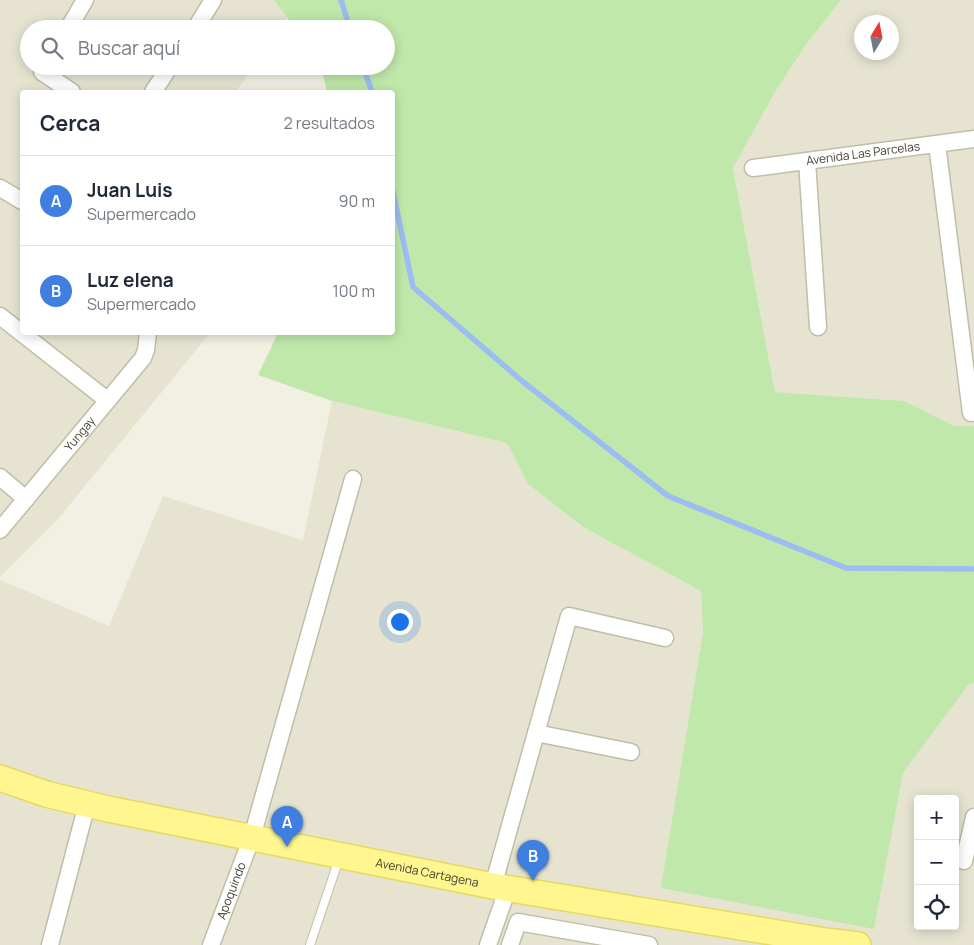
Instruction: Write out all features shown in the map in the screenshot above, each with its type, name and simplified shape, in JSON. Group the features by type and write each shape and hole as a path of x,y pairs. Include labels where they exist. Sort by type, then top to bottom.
{"main road":[{"name":"Avenida Cartagena","path":"0,778 46,794 87,804 501,887 793,941 858,945"}],"street":[{"path":"73,20 85,0"},
{"path":"201,20 213,0"},
{"path":"46,75 69,90"},
{"path":"154,90 164,75"},
{"name":"Avenida Las Parcelas","path":"753,168 974,139"},
{"path":"937,144 970,414"},
{"path":"807,161 818,327"},
{"path":"0,188 20,200"},
{"path":"0,316 20,332"},
{"path":"24,335 107,400"},
{"name":"Yungay","path":"0,530 143,358 148,335"},
{"path":"0,477 26,499"},
{"name":"Apoquindo","path":"211,945 252,837 353,479"},
{"path":"488,945 536,733 569,616 665,638"},
{"path":"536,733 631,752"},
{"path":"50,945 87,804"},
{"path":"964,861 974,818"},
{"path":"510,945 518,922 649,945"}],"lane":[{"path":"310,945 340,855"}],"shaded area":[{"path":"0,0 274,0 287,17 285,20 20,20 20,75 248,75 237,90 20,90 20,335 208,335 58,519 0,577"},
{"path":"841,0 974,0 974,426 955,426 904,401 775,392 733,168 775,92 805,46"},
{"path":"332,401 507,443 528,484 583,527 701,591 703,632 874,929 903,773 969,684 974,683 974,945 0,945 0,580 109,626 163,496 303,540"}],"green space":[{"path":"274,0 841,0 805,46 775,92 733,168 775,392 904,401 955,426 974,426 974,683 969,684 903,773 874,929 661,888 703,632 701,591 583,527 528,484 507,443 332,401 258,375 277,335 395,335 395,90 327,90 323,75 395,75 395,20 289,20"}],"waterway":[{"path":"341,0 347,20"},
{"path":"366,75 371,90"},
{"path":"395,201 413,287 522,381 668,496 846,568 974,569"}],"place":[{"name":"Juan Luis","path":"287,847"},
{"name":"Luz elena","path":"533,881"}]}
